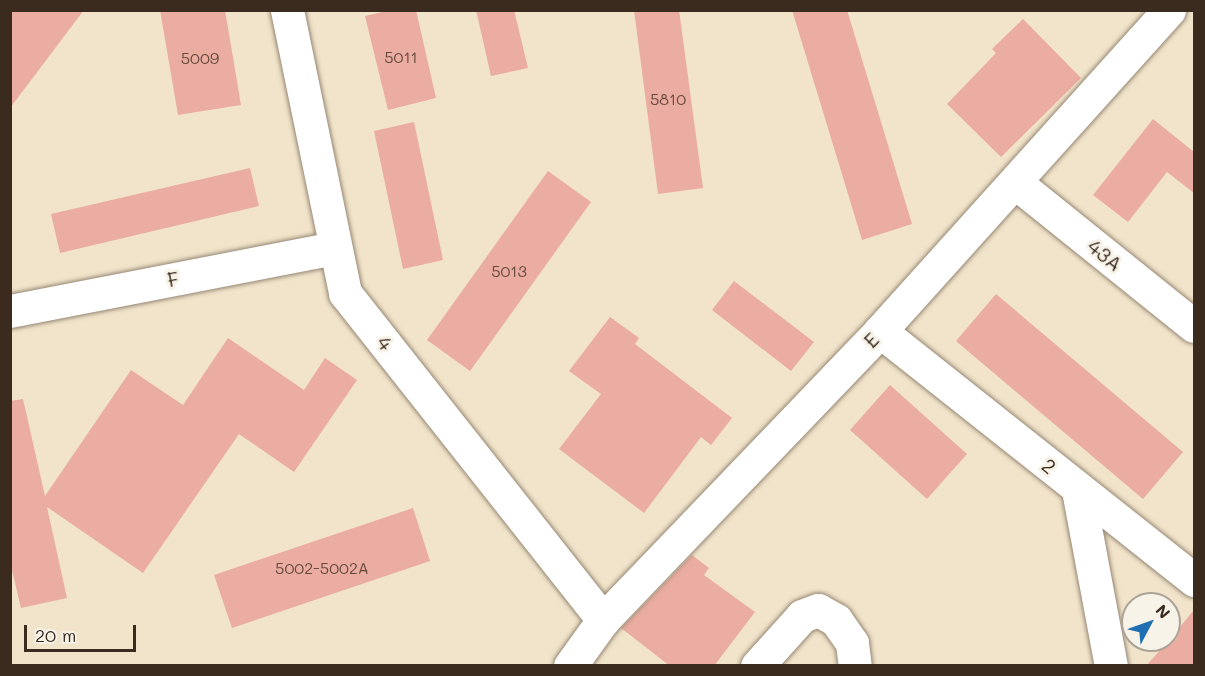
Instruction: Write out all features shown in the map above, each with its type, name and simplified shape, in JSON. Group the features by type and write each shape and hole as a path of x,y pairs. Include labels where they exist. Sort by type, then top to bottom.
{"street":[{"name":"4","path":"287,10 345,293 603,620"},
{"name":"E","path":"570,666 603,620 880,331 1016,183 1169,10"},
{"name":"43A","path":"1016,183 1194,327"},
{"name":"F","path":"10,310 336,248"},
{"name":"2","path":"880,331 1194,580"},
{"path":"1078,490 1111,666"},
{"path":"758,666 802,616 818,610 836,620 852,643 855,666"}],"building":[{"path":"10,10 84,10 10,108"},
{"path":"160,10 225,10 241,105 178,115"},
{"path":"391,10 416,10 436,98 388,110 365,16"},
{"path":"476,10 514,10 528,68 491,76"},
{"path":"634,10 679,10 703,188 658,194"},
{"path":"792,10 847,10 912,224 862,240"},
{"path":"1023,19 1081,78 1001,157 947,104 996,53 992,49"},
{"path":"1153,119 1194,152 1194,193 1167,172 1128,222 1093,195"},
{"path":"414,122 443,260 403,269 374,131"},
{"path":"250,168 259,206 60,253 51,214"},
{"path":"548,171 591,202 470,371 427,340"},
{"path":"734,281 814,342 791,371 712,310"},
{"path":"996,294 1183,452 1143,499 956,341"},
{"path":"610,317 639,338 635,344 732,418 711,445 701,437 644,513 559,449 601,394 569,371"},
{"path":"228,338 304,390 325,358 357,380 294,472 239,434 143,573 47,507 67,598 21,608 10,562 10,401 23,399 45,496 131,370 183,405"},
{"path":"890,385 967,454 927,499 850,430"},
{"path":"413,508 430,561 232,628 214,575"},
{"path":"692,555 709,568 704,575 755,612 714,666 670,666 621,628"},
{"path":"1194,610 1194,666 1146,666 1158,652 1181,652 1181,626"}]}
